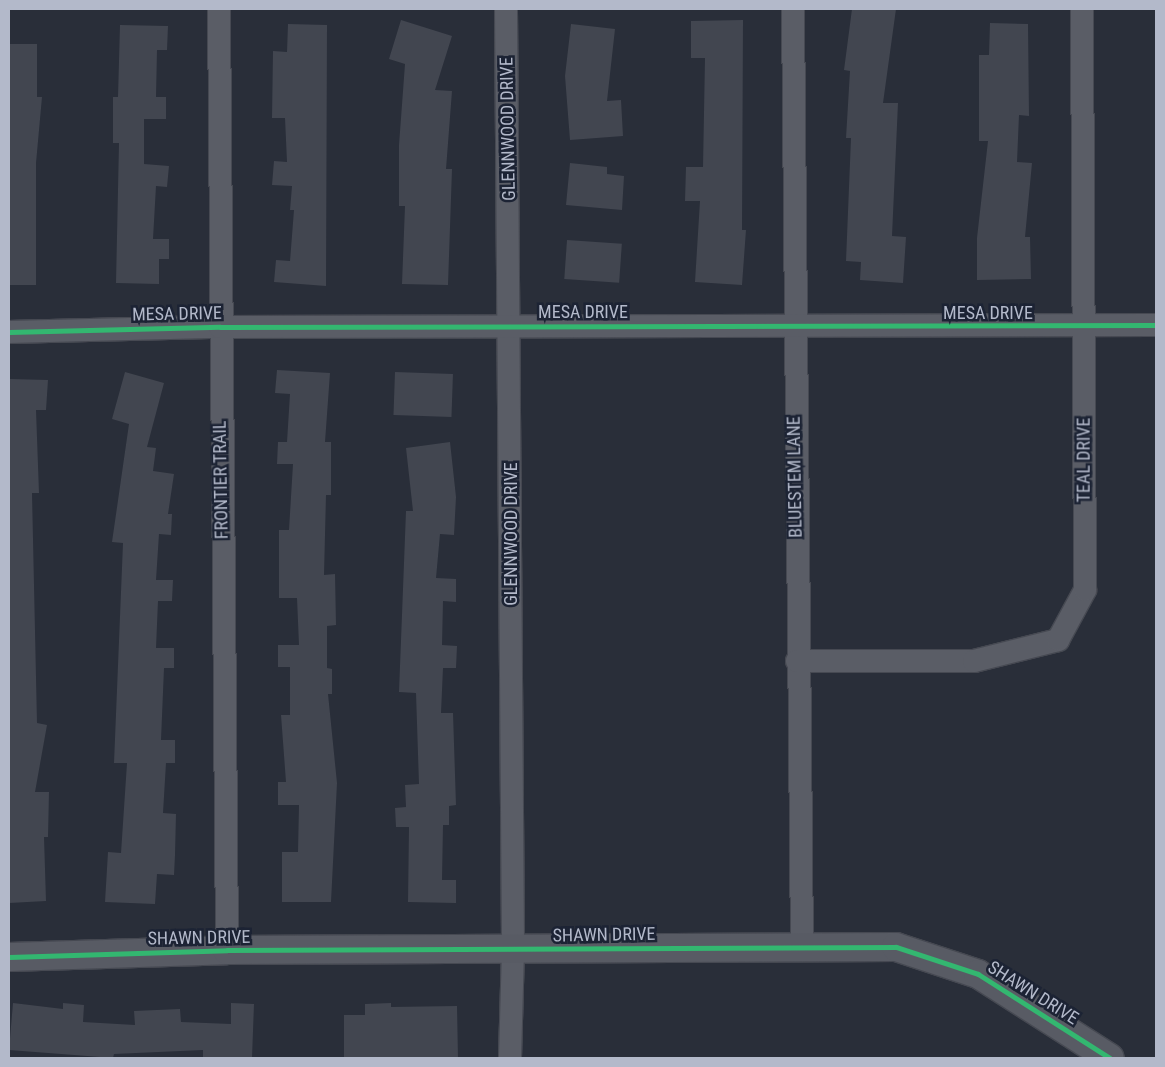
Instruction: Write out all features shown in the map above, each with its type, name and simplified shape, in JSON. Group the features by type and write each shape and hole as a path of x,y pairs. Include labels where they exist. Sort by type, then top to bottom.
{"street":[{"name":"FRONTIER TRAIL","path":"219,9 220,327 227,950"},
{"name":"GLENNWOOD DRIVE","path":"506,9 514,950 510,1058"},
{"name":"BLUESTEM LANE","path":"793,9 793,326 802,946"},
{"name":"TEAL DRIVE","path":"797,661 974,661 1058,640 1085,590 1082,9"},
{"name":"MESA DRIVE","path":"9,332 220,327 510,325 1084,327 1156,325"},
{"name":"SHAWN DRIVE","path":"9,957 227,950 896,947 932,956 978,974 1110,1058"}],"building":[{"path":"852,9 896,9 883,103 898,103 892,236 906,237 903,283 860,280 861,262 846,261 851,138 846,138 850,71 844,70"},
{"path":"401,20 452,36 435,90 452,91 446,169 452,169 448,285 402,284 405,206 399,206 399,145 405,64 389,59"},
{"path":"743,20 742,230 746,230 742,285 695,282 700,201 685,201 686,167 703,167 705,58 691,58 691,21"},
{"path":"990,23 1028,24 1029,116 1019,115 1017,162 1032,163 1025,237 1030,237 1031,279 977,280 977,238 988,141 979,141 979,55 989,55"},
{"path":"288,24 327,25 326,286 274,282 276,260 290,261 294,210 290,210 292,186 272,185 274,161 287,162 285,118 272,118 273,51 287,52"},
{"path":"571,24 615,29 607,101 621,100 623,136 570,140 565,76"},
{"path":"120,25 168,26 167,50 157,50 156,97 166,97 166,119 144,119 144,164 169,166 167,187 156,186 153,239 169,239 169,259 159,259 159,284 116,283 119,143 113,143 113,97 118,97"},
{"path":"9,44 37,44 37,97 42,97 36,163 36,285 9,285"},
{"path":"570,163 607,167 607,174 624,176 622,210 566,205"},
{"path":"567,240 622,244 619,283 564,279"},
{"path":"277,370 330,373 325,442 331,442 331,495 326,495 324,575 335,574 336,625 327,626 327,668 332,669 332,694 328,694 337,783 331,902 282,902 282,852 298,852 299,805 278,805 278,782 286,782 281,715 290,715 290,667 278,667 278,645 299,645 297,598 279,598 279,530 289,530 293,464 277,464 278,442 287,442 290,394 275,393"},
{"path":"125,372 164,383 147,447 156,448 153,471 174,474 168,514 172,514 171,535 159,534 156,580 173,580 172,601 158,601 156,648 174,648 174,668 164,668 161,740 175,740 175,763 166,763 163,813 176,814 175,855 174,875 157,874 155,904 105,902 108,852 121,853 127,763 114,763 123,543 112,542 129,424 112,419"},
{"path":"395,372 453,374 451,417 393,415"},
{"path":"9,379 48,380 46,410 36,410 39,493 32,493 37,723 47,725 35,792 49,792 48,837 44,837 46,901 9,903"},
{"path":"450,442 456,497 454,535 440,534 436,578 456,579 456,602 443,601 442,645 457,646 456,668 443,668 441,713 453,713 456,805 449,806 449,825 443,825 442,880 456,880 456,903 408,902 409,827 396,827 395,808 406,807 405,785 419,784 416,693 399,692 406,511 413,511 406,448"},
{"path":"13,1003 63,1009 63,1003 84,1005 83,1022 135,1025 134,1011 180,1009 181,1022 231,1024 231,1003 254,1004 252,1058 203,1058 203,1050 114,1054 113,1058 9,1050"},
{"path":"391,1003 391,1007 457,1006 458,1058 344,1058 344,1015 365,1015 365,1004"}],"cycle path":[{"path":"9,332 220,327 1156,325"},
{"path":"9,957 227,950 896,947 978,974 1110,1058"}]}
